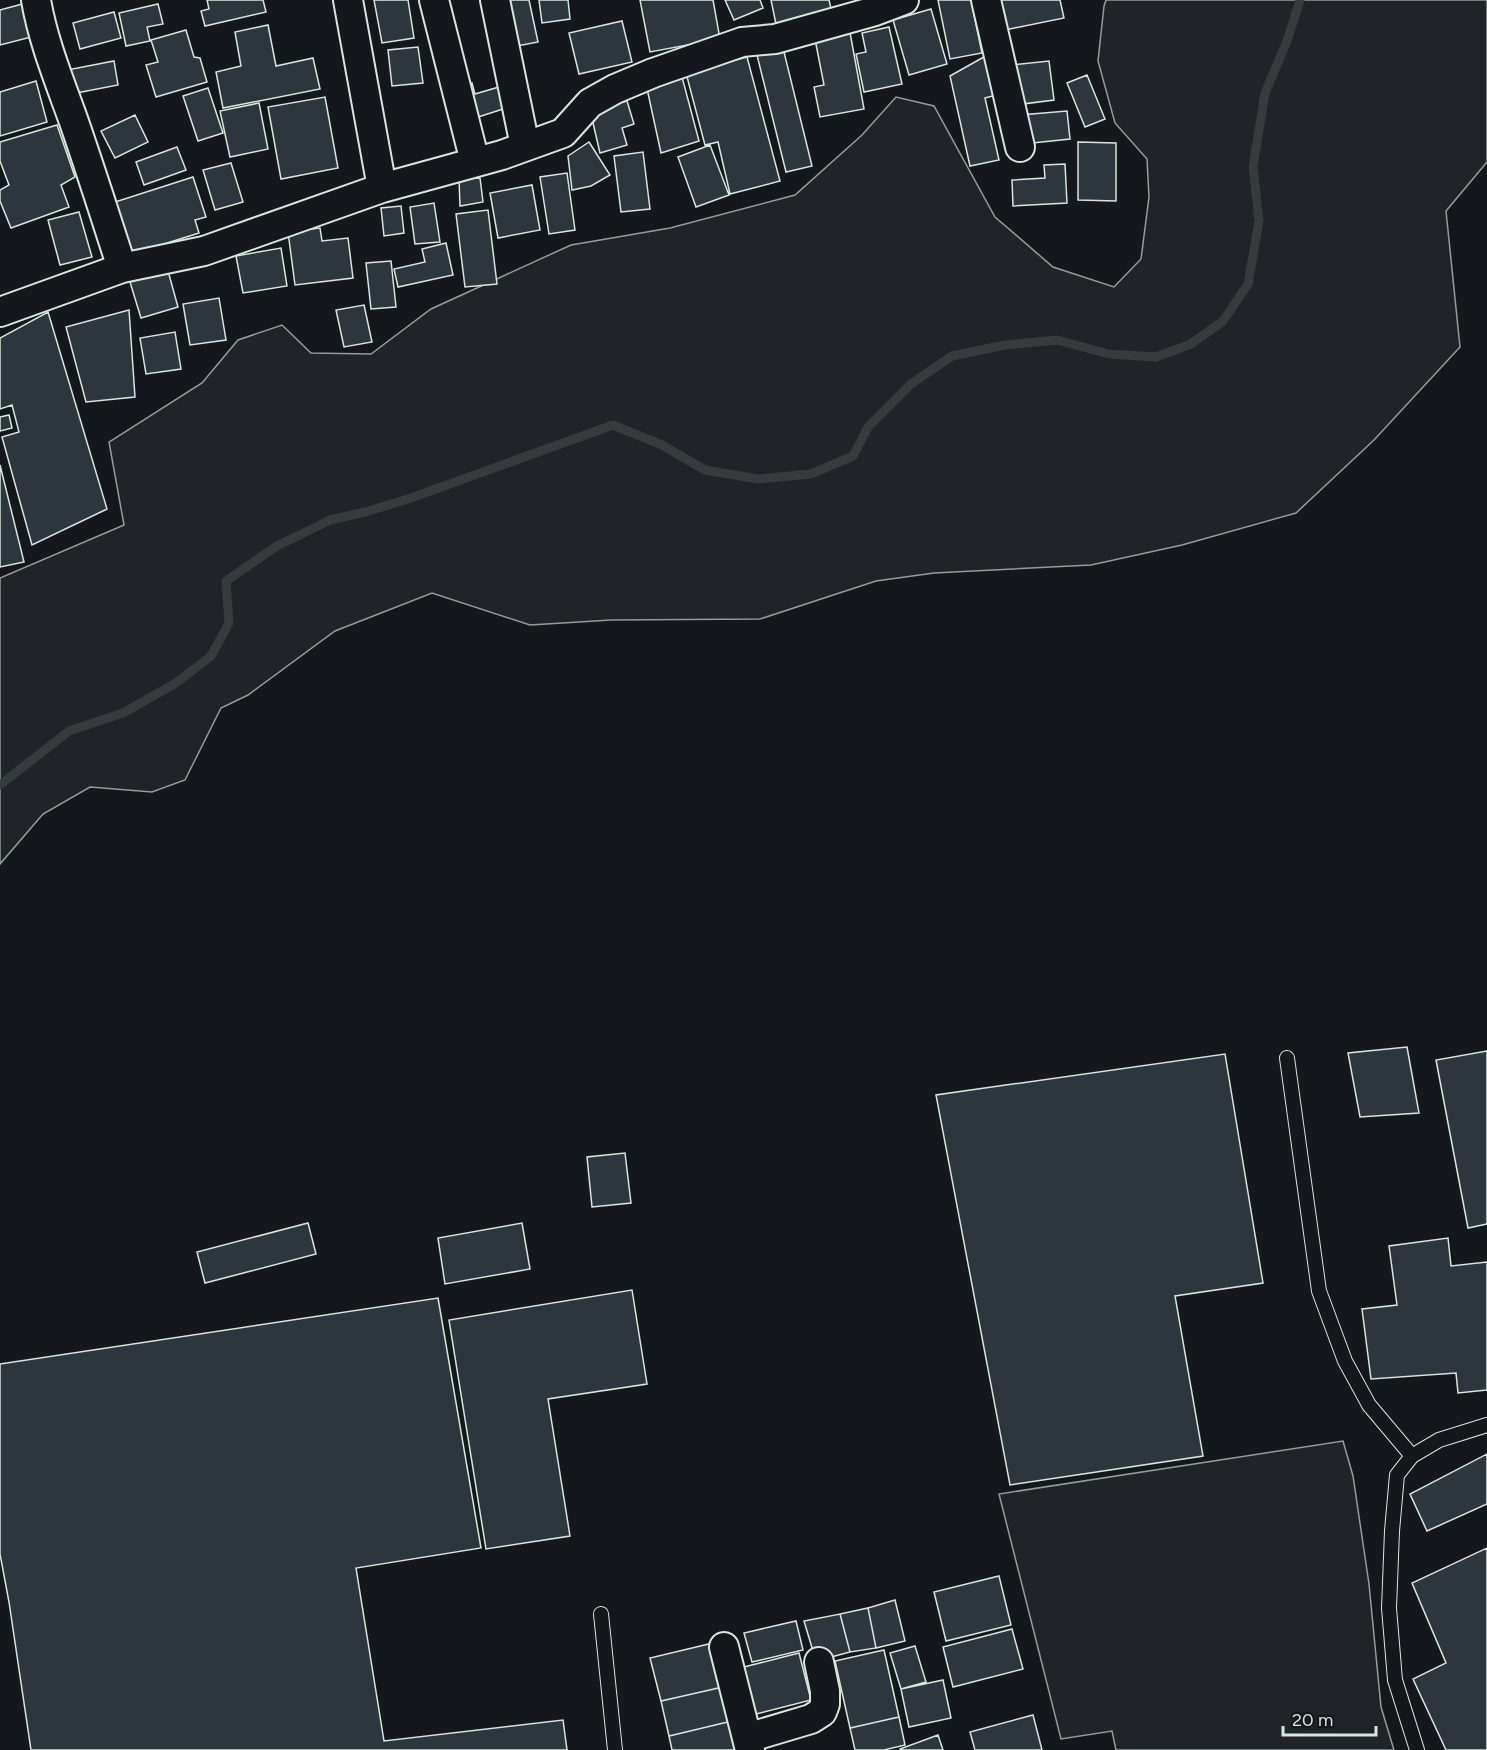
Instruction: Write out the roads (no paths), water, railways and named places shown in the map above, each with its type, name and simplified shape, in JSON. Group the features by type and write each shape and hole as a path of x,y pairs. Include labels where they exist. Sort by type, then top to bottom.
{"street":[{"path":"36,0 52,59 122,268"},
{"path":"348,0 382,188"},
{"path":"434,0 476,162"},
{"path":"495,0 525,146"},
{"path":"0,312 122,268 204,251 382,188 502,155 563,133 590,103 615,89 653,73 742,42 775,39 875,11 904,0"},
{"path":"986,0 1020,147"},
{"path":"724,1647 749,1744 811,1719 822,1712 825,1704 825,1690 819,1662"}],"lane":[{"path":"1287,1058 1319,1291 1345,1362 1364,1397 1412,1456"},
{"path":"1417,1750 1395,1680 1389,1608 1397,1475 1412,1456 1439,1440 1487,1425"},
{"path":"601,1614 615,1750"}],"waterway":[{"path":"0,785 69,731 123,713 176,683 211,656 229,623 226,581 277,546 330,520 408,499 613,425 662,445 705,470 758,479 811,474 853,456 868,427 911,384 952,356 1005,345 1057,340 1109,354 1156,357 1191,344 1223,321 1248,284 1259,221 1253,167 1265,93 1287,41 1300,0"}]}
